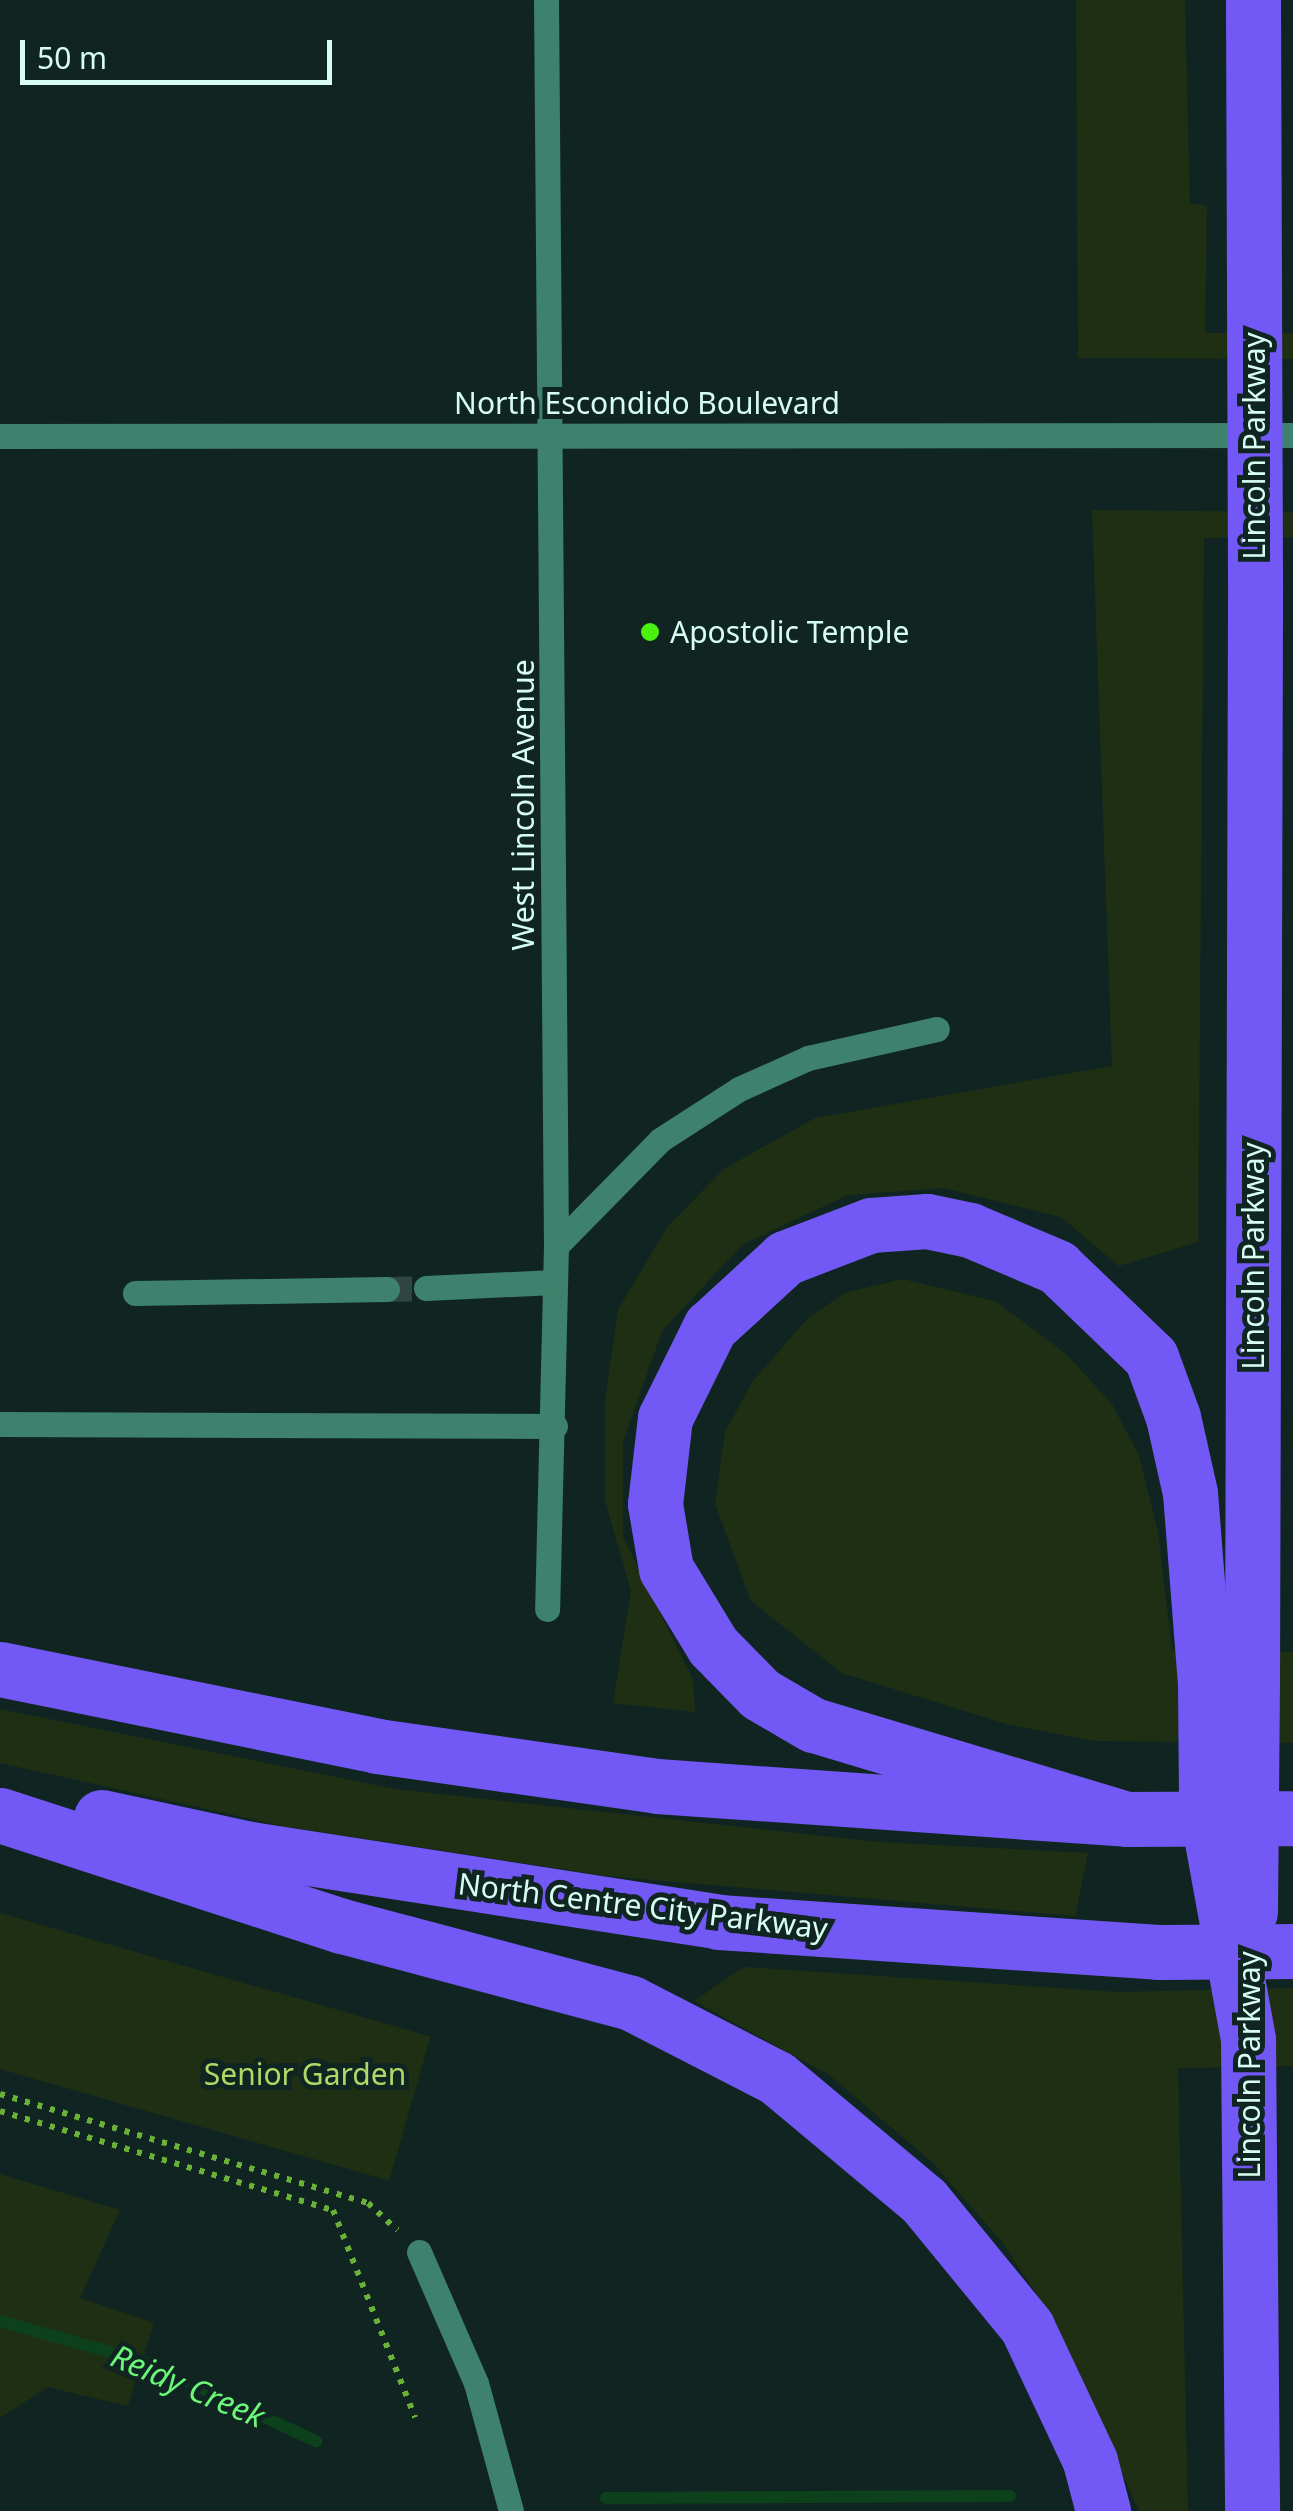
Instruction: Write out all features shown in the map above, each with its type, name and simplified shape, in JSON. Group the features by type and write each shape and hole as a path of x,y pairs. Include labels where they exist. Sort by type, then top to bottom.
{"highway":[{"name":"Lincoln Parkway","path":"1252,2511 1248,2040 1229,1685 1255,580 1253,0"},
{"path":"1127,1819 813,1724 760,1694 713,1646 666,1569 655,1504 664,1418 710,1327 785,1258 870,1225 928,1221 970,1230 1057,1267 1151,1357 1174,1417 1229,1685"},
{"path":"0,1668 378,1746 638,1784 1127,1819 1293,1818"},
{"name":"North Centre City Parkway","path":"0,1794 250,1850 719,1922 1158,1952 1293,1951"},
{"path":"0,1815 342,1926 631,2002 777,2078 924,2201 1027,2327 1090,2461 1103,2511"}],"street":[{"name":"West Lincoln Avenue","path":"546,0 555,435 556,1246 555,1426 547,1609"},
{"name":"North Escondido Boulevard","path":"0,436 1293,435"},
{"path":"556,1246 660,1140 739,1089 808,1058 937,1028"},
{"path":"426,1288 555,1282"},
{"path":"135,1293 387,1289"},
{"path":"0,1424 555,1426"},
{"path":"420,2252 476,2383 511,2511"}],"path":[{"path":"0,2094 368,2203 420,2252"},
{"path":"0,2111 334,2210 414,2417"}],"green space":[{"path":"1076,0 1185,0 1190,204 1207,205 1205,333 1293,333 1293,359 1078,358"},
{"path":"1092,510 1293,512 1293,537 1204,538 1198,1242 1119,1266 1061,1217 944,1188 848,1195 743,1244 662,1331 623,1442 623,1537 693,1680 695,1712 613,1703 631,1591 605,1500 605,1400 618,1310 667,1227 724,1169 815,1118 1112,1066"},
{"path":"902,1279 995,1301 1065,1353 1112,1404 1139,1456 1158,1532 1172,1651 1293,1652 1293,1743 1096,1741 1006,1724 842,1673 751,1601 715,1504 725,1432 753,1381 808,1318 845,1293"},
{"path":"0,1709 395,1789 877,1842 1088,1853 1075,1916 607,1876 283,1826 0,1763"},
{"name":"Senior Garden","path":"0,1913 431,2036 389,2181 0,2069"},
{"path":"744,1967 1118,1992 1293,1988 1293,2066 1178,2068 1188,2511 1139,2511 1057,2325 1002,2242 932,2162 828,2074 694,2001"},
{"path":"0,2174 120,2210 80,2298 154,2323 128,2406 48,2387 0,2418"}],"waterway":[{"name":"Reidy Creek","path":"0,2321 142,2361 316,2441"},
{"name":"Reidy Creek","path":"606,2498 1010,2496"}],"tunnel":[{"path":"387,1289 426,1288"}],"place":[{"name":"Apostolic Temple","path":"650,632"}]}
